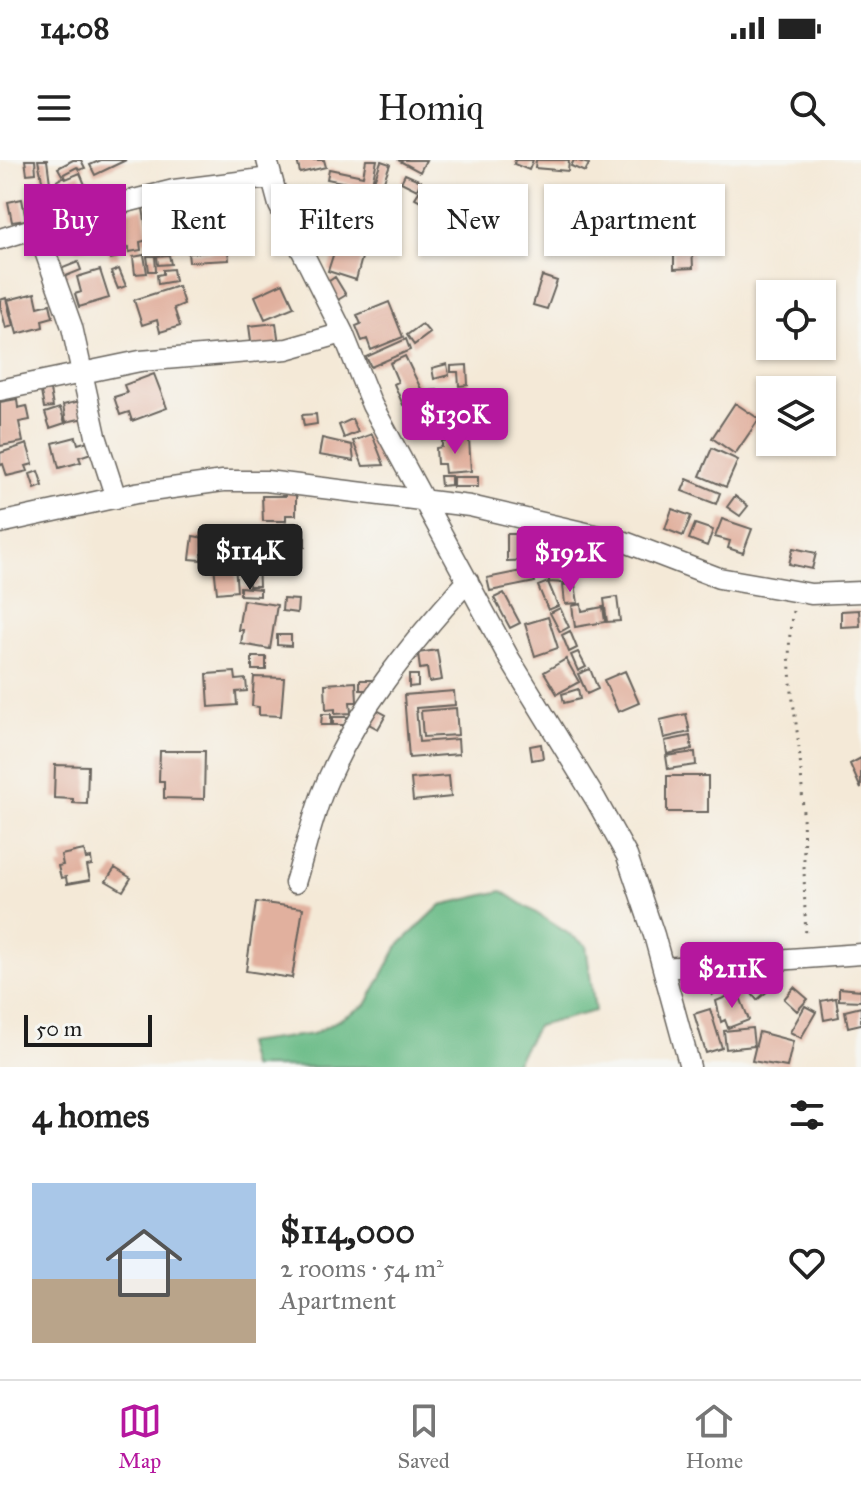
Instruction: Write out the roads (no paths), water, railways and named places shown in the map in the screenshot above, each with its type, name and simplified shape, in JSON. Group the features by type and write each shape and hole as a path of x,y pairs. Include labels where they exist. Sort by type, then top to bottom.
{"street":[{"path":"126,202 268,169 279,205 343,333 372,405 509,658 627,856 663,968 690,1067"},
{"path":"0,239 24,233"},
{"path":"47,256 72,327 96,436 116,498"},
{"path":"0,390 140,361 287,349 343,333"},
{"path":"0,523 116,498 223,481 252,481 470,506 625,542 719,578 811,594 861,592"},
{"path":"295,883 322,793 358,724 429,624 468,581"},
{"path":"663,968 861,954"}]}
